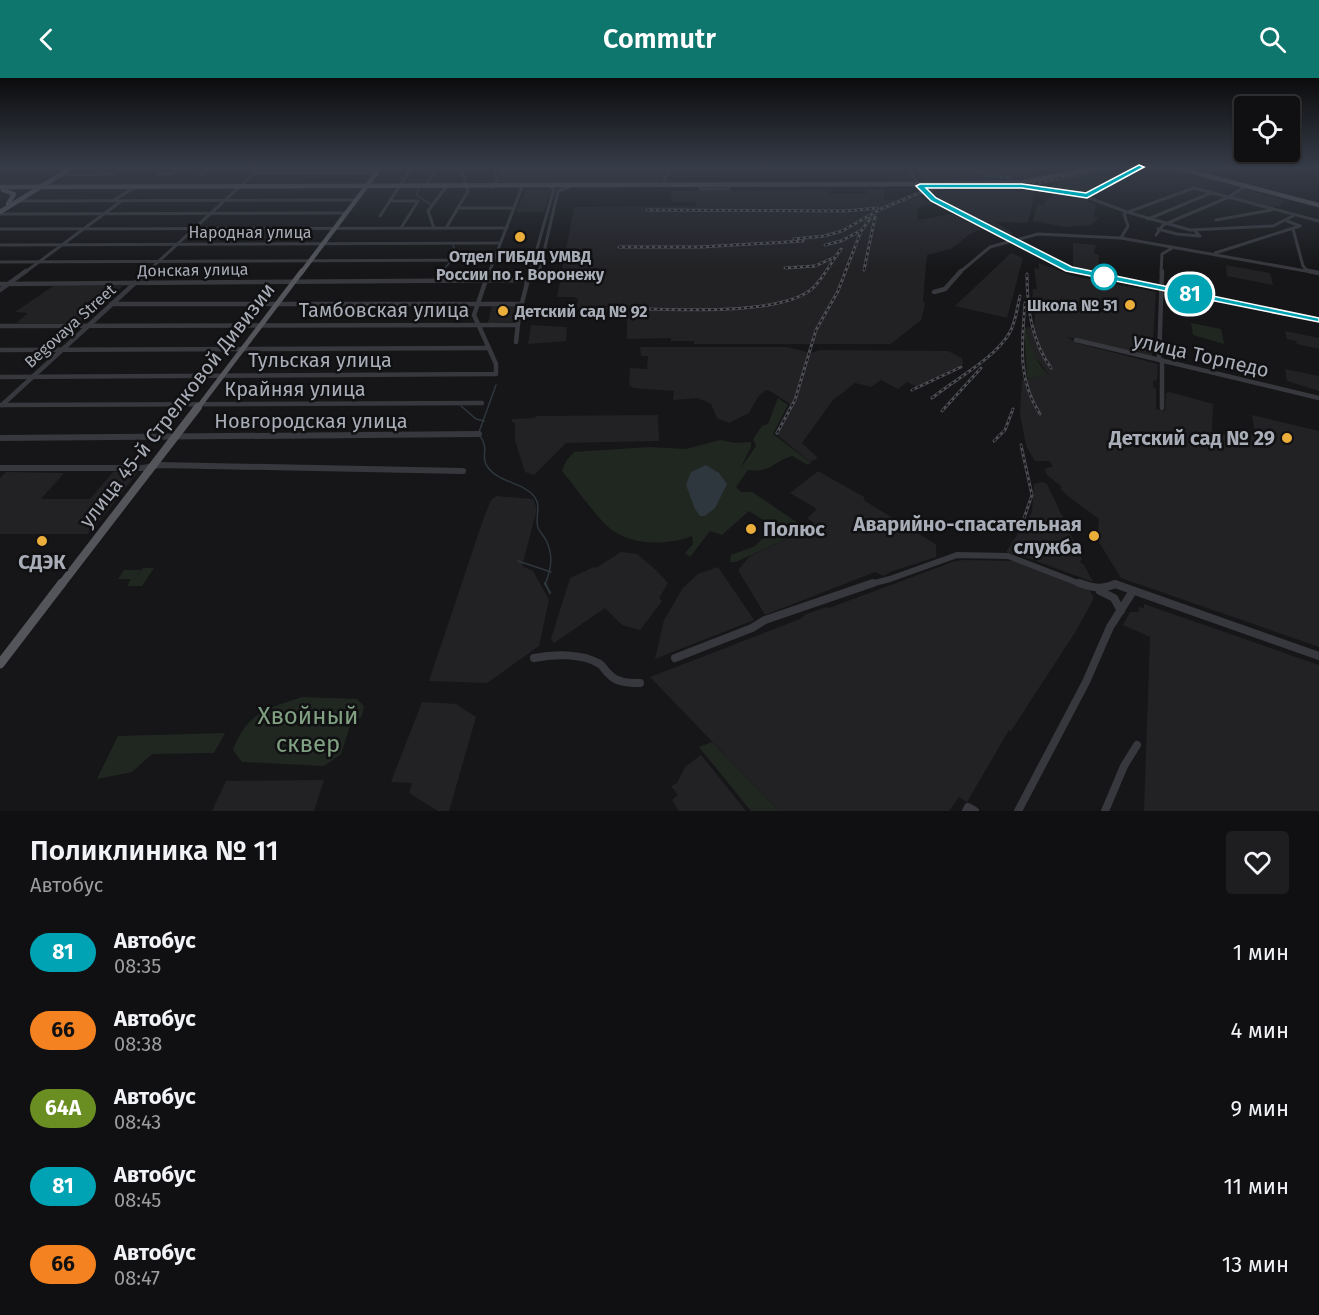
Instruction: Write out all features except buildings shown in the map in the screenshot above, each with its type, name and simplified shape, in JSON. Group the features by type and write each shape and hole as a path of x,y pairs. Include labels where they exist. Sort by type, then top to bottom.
{"main road":[{"path":"0,212 17,201"},
{"path":"0,212 19,201"},
{"name":"улица 45-й Стрелковой Дивизии","path":"0,664 224,376 355,201"}],"street":[{"path":"0,290 122,201"},
{"name":"Begovaya Street","path":"0,405 223,201"},
{"path":"380,216 390,201"},
{"path":"401,228 418,201"},
{"path":"434,228 428,211 435,201"},
{"path":"446,228 463,201"},
{"path":"0,350 489,348 474,315 517,201"},
{"path":"516,342 517,325 549,201"},
{"path":"530,280 538,276 556,201"},
{"path":"935,201 1070,270 1319,320"},
{"path":"1098,201 1164,224 1194,230 1273,225 1287,221 1295,215"},
{"path":"1121,238 1128,226 1124,214 1157,201"},
{"path":"1148,219 1192,201"},
{"path":"1156,235 1158,228 1164,224 1219,201"},
{"path":"1244,201 1319,221"},
{"path":"459,208 514,208"},
{"path":"1216,220 1274,210"},
{"path":"0,212 346,213"},
{"path":"1212,254 1300,226 1287,221"},
{"path":"0,229 507,228"},
{"path":"1158,228 1183,235 1200,236 1194,230"},
{"path":"1293,229 1303,266 1308,271"},
{"path":"934,292 945,289 966,265 990,247 1011,240 1050,234 1121,238 1319,273"},
{"name":"Народная улица","path":"0,245 500,243"},
{"path":"1162,408 1160,360 1162,254 1172,248"},
{"path":"0,262 494,260"},
{"path":"534,263 540,267"},
{"name":"Донская улица","path":"0,284 530,280"},
{"path":"111,304 477,302 522,304"},
{"name":"Тамбовская улица","path":"0,326 517,325"},
{"name":"улица Торпедо","path":"1076,340 1319,398"},
{"name":"Тульская улица","path":"0,377 496,374 496,364 489,348"},
{"name":"Крайняя улица","path":"0,405 482,403"},
{"name":"Новгородская улица","path":"0,438 479,434"},
{"path":"0,468 166,465 463,471"},
{"path":"675,658 752,628 765,620 856,587 890,579 957,555 1008,556 1114,598 1121,611"},
{"path":"1095,589 1103,589 1115,584 1319,656"},
{"path":"1018,811 1086,681 1110,627 1133,591"},
{"path":"534,658 552,653 567,655 601,664 606,674 624,684 640,683"},
{"path":"1104,811 1124,766 1137,745"},
{"path":"966,811 968,807 975,811"}],"shaded area":[{"path":"521,201 547,201 544,212 516,212"},
{"path":"928,201 933,204 917,208 918,220 952,214 982,229 970,234 951,249 927,255 923,300 925,304 921,320 891,344 694,344 694,341 671,341 671,338 627,339 627,313 576,310 578,299 557,297 574,207 696,206 695,202 672,202"},
{"path":"944,201 1033,201 1028,223 995,222 1013,233 1008,234 988,224 992,222 986,222"},
{"path":"1046,201 1088,201 1096,204 1094,217 1099,218 1090,225 1066,227 1033,221 1037,204 1043,205"},
{"path":"1245,201 1284,201 1279,207 1272,209"},
{"path":"1073,243 1096,245 1094,253 1099,255 1098,272 1073,267"},
{"path":"1011,253 1023,258 1007,318 955,306"},
{"path":"1039,263 1073,276 1156,292 1152,356 1067,337 1077,343 1158,364 1157,380 1153,381 1153,387 1156,388 1156,409 1165,411 1166,393 1170,392 1213,404 1212,431 1251,442 1251,434 1255,433 1252,415 1319,431 1319,647 1121,578 1097,539 1099,519 1069,497 1060,489 1062,487 1047,475 1045,469 1053,466 1049,461 1035,461 1026,446 1020,414 1022,380 1038,377 1037,375 1049,375 1033,354 1026,327 1034,328 1035,308 1032,308 1032,301 1033,289 1037,289 1034,268 1039,269"},
{"path":"1226,265 1270,273 1273,285 1227,276"},
{"path":"53,286 123,286 81,323 16,323 28,313 15,312"},
{"name":"Детский сад № 92","path":"492,305 517,306 513,322 488,323"},
{"path":"531,325 567,327 566,341 528,344"},
{"path":"1285,331 1319,338 1319,349 1287,339"},
{"path":"640,347 787,347 811,353 820,350 948,351 962,358 963,364 917,387 907,382 898,389 881,380 871,387 855,383 833,400 802,443 818,458 810,462 775,433 790,404 770,391 766,390 758,397 749,413 729,423 717,418 711,404 698,398 673,400 674,391 633,388 629,384 630,368 647,369 648,356 641,356"},
{"path":"1285,369 1319,376 1319,391 1287,381"},
{"path":"658,415 659,441 566,443 534,475 525,472 515,440 515,423 512,422 512,419 535,418 536,416"},
{"path":"706,465 719,473 727,484 715,508 705,516 700,516 686,485 691,472"},
{"path":"818,471 864,497 865,501 934,543 936,557 884,576 875,572 765,615 738,570 750,556 807,529 814,523 807,518 817,509 790,493"},
{"path":"6,472 64,473 41,499 90,499 113,472 138,472 87,534 0,534 0,478"},
{"path":"1043,482 1047,484 1082,559 1080,562 1093,582 1006,552 1032,512 1034,484"},
{"path":"496,496 533,499 537,509 522,566 533,571 549,600 539,646 487,683 429,681 483,520 491,500"},
{"path":"621,552 637,554 668,583 659,598 662,601 640,630 622,625 605,608 554,643 551,639 570,578 596,568"},
{"path":"955,561 1015,561 1090,591 1094,598 1076,631 1011,731 1009,730 967,802 959,797 949,811 779,811 650,677 800,619 806,614 829,608"},
{"path":"718,567 754,620 655,659 664,620 683,588 698,574"},
{"path":"1144,604 1319,665 1319,811 1144,811 1150,637 1123,625 1130,612 1138,612 1139,607 1144,608"},
{"path":"422,702 456,704 476,717 449,811 438,811 409,793 412,783 391,782"},
{"path":"701,755 746,811 679,811 672,800 678,795 671,786 677,783 685,767"},
{"path":"324,780 314,811 212,811 226,781"}],"green space":[{"path":"1191,323 1221,329 1224,344 1193,335"},
{"path":"1024,328 1026,328 1037,359 1049,375 1038,375 1038,377 1029,379 1027,377"},
{"path":"778,398 788,405 773,434 811,463 808,465 792,456 785,458 762,470 748,470 736,487 741,492 752,492 807,529 736,562 730,562 731,555 755,546 774,527 749,511 722,535 710,531 690,557 685,553 693,544 692,536 660,543 637,541 616,533 601,520 562,471 566,461 574,452 649,447 686,449 720,440 735,443 751,442 751,447 740,469 756,446 753,439 762,426 768,424"},
{"path":"143,568 154,568 142,586 127,586 131,579 118,579 124,570 141,570 135,579"},
{"name":"Хвойный сквер","path":"302,697 357,699 364,706 362,716 350,726 341,754 324,766 242,762 233,750 245,727 268,709"},
{"path":"225,733 214,753 152,754 132,772 97,779 118,736"},
{"path":"712,742 779,811 751,811 699,747"}],"waterway":[{"path":"426,201 430,204"},
{"path":"453,245 456,252 454,259"},
{"path":"442,278 441,273 450,262"},
{"path":"483,421 496,385"},
{"path":"461,406 476,419 483,421"},
{"path":"479,432 483,421"},
{"path":"480,436 484,445 484,459 491,471 526,489 535,497 538,506 538,528 546,540 551,557 549,571"},
{"path":"518,561 549,571"},
{"path":"545,584 549,571"},
{"path":"545,584 550,593"}],"railway":[{"path":"794,239 824,236 842,231 900,201"},
{"path":"647,210 846,211 877,208"},
{"path":"864,270 875,217"},
{"path":"777,433 795,400 816,330 838,291 861,231 870,219"},
{"path":"825,245 841,241 860,231"},
{"path":"619,247 701,247 803,241"},
{"path":"609,308 717,310 775,304 798,297 814,287 841,249"},
{"path":"785,268 815,266 833,258"},
{"path":"1027,274 1028,299 1035,335 1051,368"},
{"path":"932,398 1004,342 1014,323 1020,296"},
{"path":"1025,303 1022,346 1024,374 1040,414"},
{"path":"912,390 961,367"},
{"path":"942,411 981,368"},
{"path":"994,441 1005,430 1013,409"},
{"path":"1021,445 1032,495 1021,527"}],"bus line":[{"name":"81","path":"935,201 1069,269 1319,321"}],"place":[{"name":"Отдел ГИБДД УМВД России по г. Воронежу","path":"520,237"},
{"name":"Школа № 51","path":"1130,305"},
{"name":"Детский сад № 92","path":"503,311"},
{"name":"Детский сад № 29","path":"1287,438"},
{"name":"Полюс","path":"751,529"},
{"name":"Аварийно-спасательная служба","path":"1094,536"},
{"name":"СДЭК","path":"42,541"}]}
